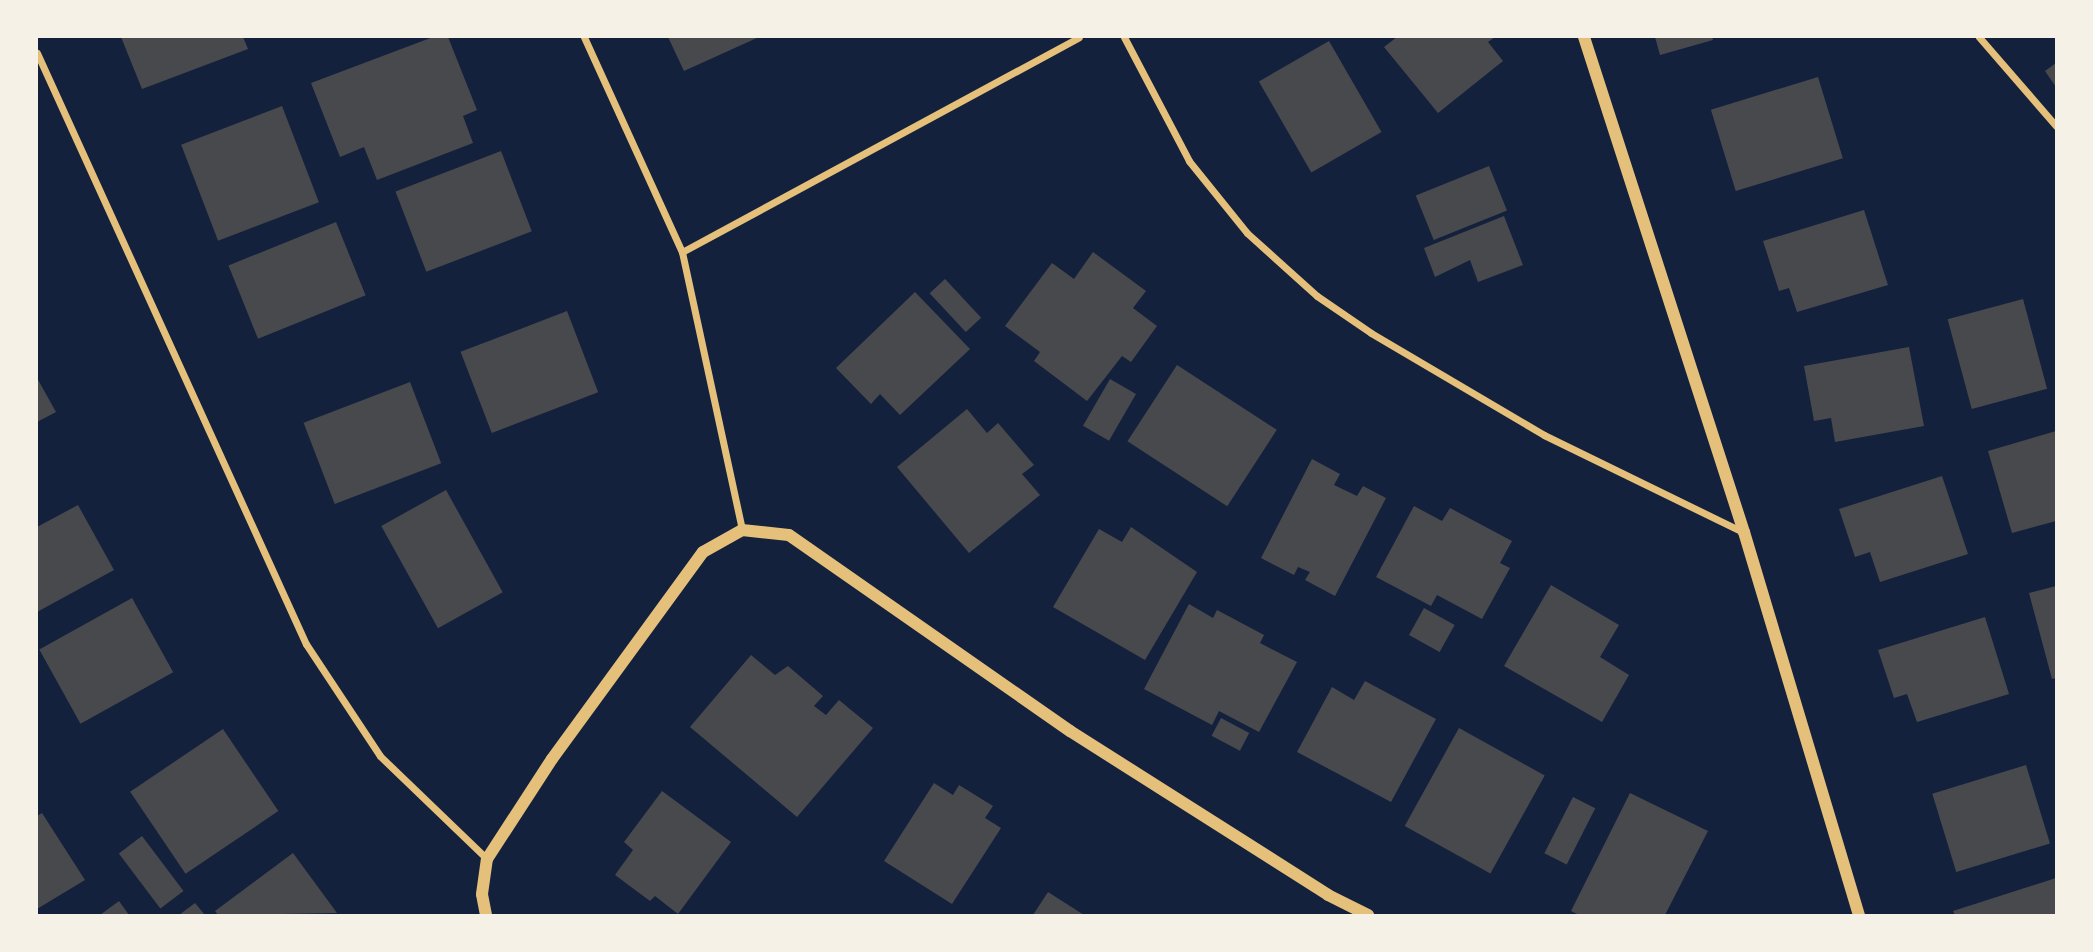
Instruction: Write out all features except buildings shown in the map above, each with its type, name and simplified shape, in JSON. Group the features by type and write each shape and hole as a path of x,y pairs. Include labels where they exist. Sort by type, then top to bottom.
{"street":[{"path":"584,37 682,252 742,530"},
{"path":"682,252 1079,37"},
{"path":"1124,37 1189,161 1247,233 1317,296 1371,333 1544,435 1744,532"},
{"path":"1584,37 1744,532 1859,915"},
{"path":"1979,37 2056,126"},
{"path":"37,53 306,644 380,756 487,859"},
{"path":"486,915 482,894 487,859 552,759 703,552 742,530 789,535 1070,731 1328,895 1368,915"}]}
